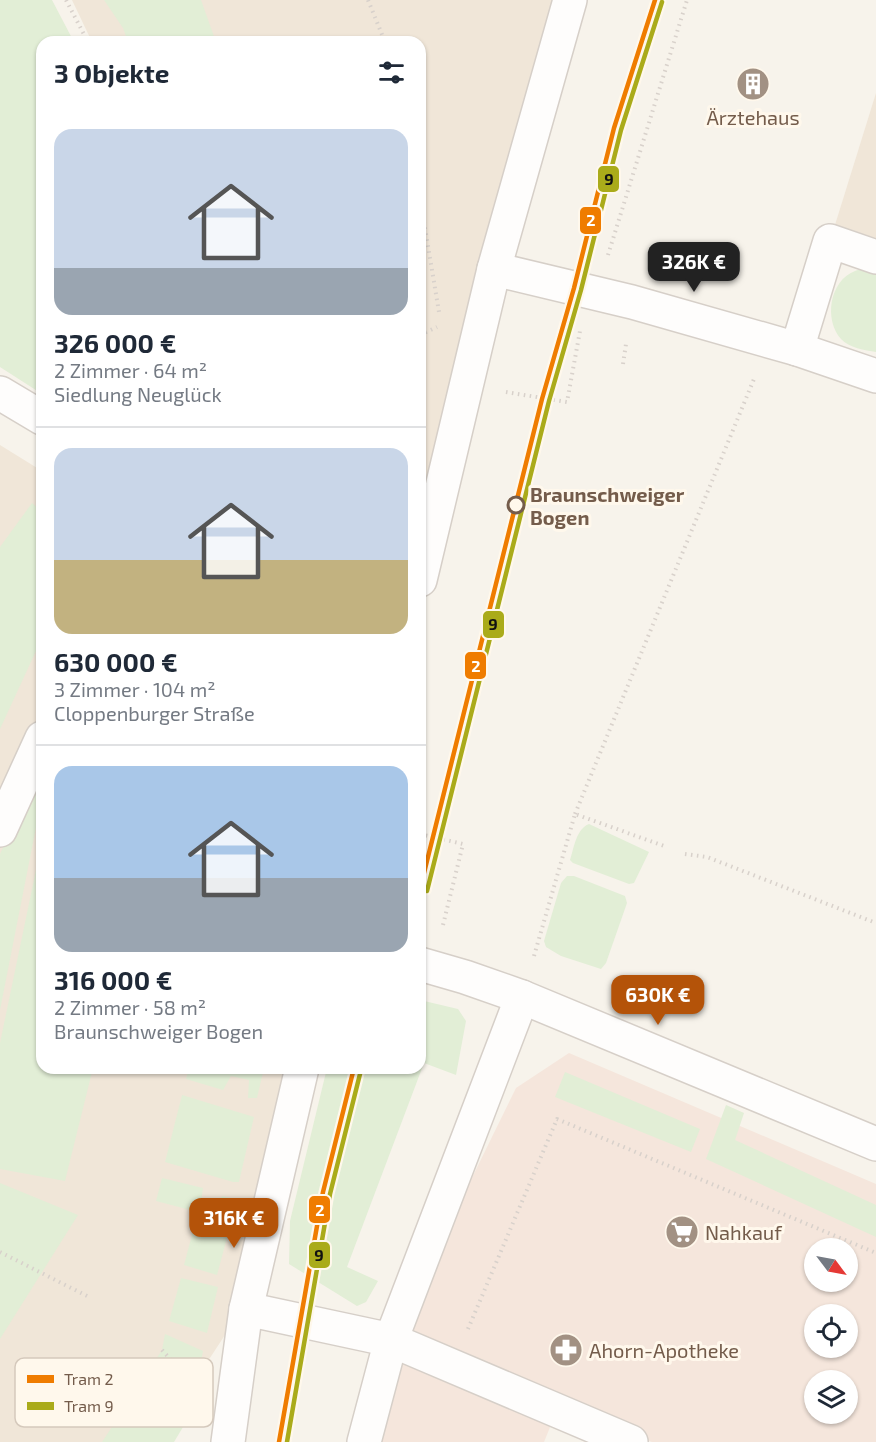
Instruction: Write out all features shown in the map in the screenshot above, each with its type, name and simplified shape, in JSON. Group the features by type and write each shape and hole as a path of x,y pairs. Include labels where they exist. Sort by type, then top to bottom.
{"street":[{"path":"426,555 494,269 570,0"},
{"path":"797,348 830,241 876,257"},
{"path":"494,269 588,291 797,348 876,376"},
{"path":"0,393 36,414"},
{"path":"0,830 36,751"},
{"path":"426,965 522,997 876,1144"},
{"path":"364,1442 391,1340 522,997"},
{"path":"228,1442 246,1309 301,1074"},
{"path":"246,1309 391,1340 631,1442"}],"path":[{"path":"66,0 85,36"},
{"path":"368,0 383,36"},
{"path":"468,383 567,402 588,291 602,273 687,0"},
{"path":"426,235 439,314"},
{"path":"522,997 575,814 755,375"},
{"path":"575,814 664,846"},
{"path":"426,835 463,844 426,965"},
{"path":"685,854 707,857 876,923"},
{"path":"453,1366 557,1119 876,1252"},
{"path":"0,1252 90,1297"}],"shaded area":[{"path":"72,0 565,0 426,532 426,36 89,36"},
{"path":"876,93 876,257 830,241"},
{"path":"0,445 36,467 36,1074 293,1074 240,1312 210,1358 15,1358 15,1427 165,1427 155,1442 0,1442"},
{"path":"569,1053 876,1184 876,1442 652,1442 557,1410 544,1442 365,1442 389,1347 516,1088"}],"green space":[{"path":"0,0 52,0 71,36 36,36 36,390 0,367"},
{"path":"104,0 201,0 214,36 126,36"},
{"path":"876,269 876,352 857,348 844,342 832,322 831,312 839,283 857,270"},
{"path":"32,503 36,507 36,651 0,729 0,547"},
{"path":"36,778 36,827 0,1010 0,854"},
{"path":"589,824 649,852 634,883 629,884 570,860 578,834"},
{"path":"36,870 36,1074 92,1074 65,1181 0,1169 0,1043"},
{"path":"567,876 574,876 625,896 627,903 606,963 601,969 561,956 546,947 544,941 561,883"},
{"path":"426,1001 458,1009 466,1021 456,1075 426,1064"},
{"path":"565,1072 700,1129 691,1152 555,1097"},
{"path":"187,1074 263,1074 257,1098 248,1098 249,1080 231,1076 223,1090 186,1079"},
{"path":"326,1074 420,1074 347,1267 378,1281 366,1302 357,1306 289,1264 290,1221"},
{"path":"182,1095 254,1117 239,1182 165,1162"},
{"path":"726,1105 744,1113 735,1140 876,1205 876,1237 706,1159"},
{"path":"162,1178 203,1188 200,1209 215,1214 222,1196 234,1199 236,1204 217,1275 184,1265 198,1212 156,1201"},
{"path":"0,1183 78,1215 0,1339"},
{"path":"181,1278 218,1287 207,1333 169,1321"},
{"path":"165,1334 203,1351 202,1358 157,1358 162,1350"},
{"path":"112,1427 183,1427 174,1442 102,1442"}],"tram line":[{"name":"2","path":"426,865 542,399 574,288 614,128 655,0"},
{"name":"9","path":"427,891 549,401 581,290 621,130 662,2"},
{"name":"2","path":"279,1442 323,1192 352,1074"},
{"name":"9","path":"287,1442 330,1194 360,1074"}],"place":[{"name":"Ärztehaus","path":"753,84"},
{"name":"Braunschweiger Bogen","path":"516,505"},
{"name":"Nahkauf","path":"682,1232"},
{"name":"Ahorn-Apotheke","path":"566,1350"}]}
